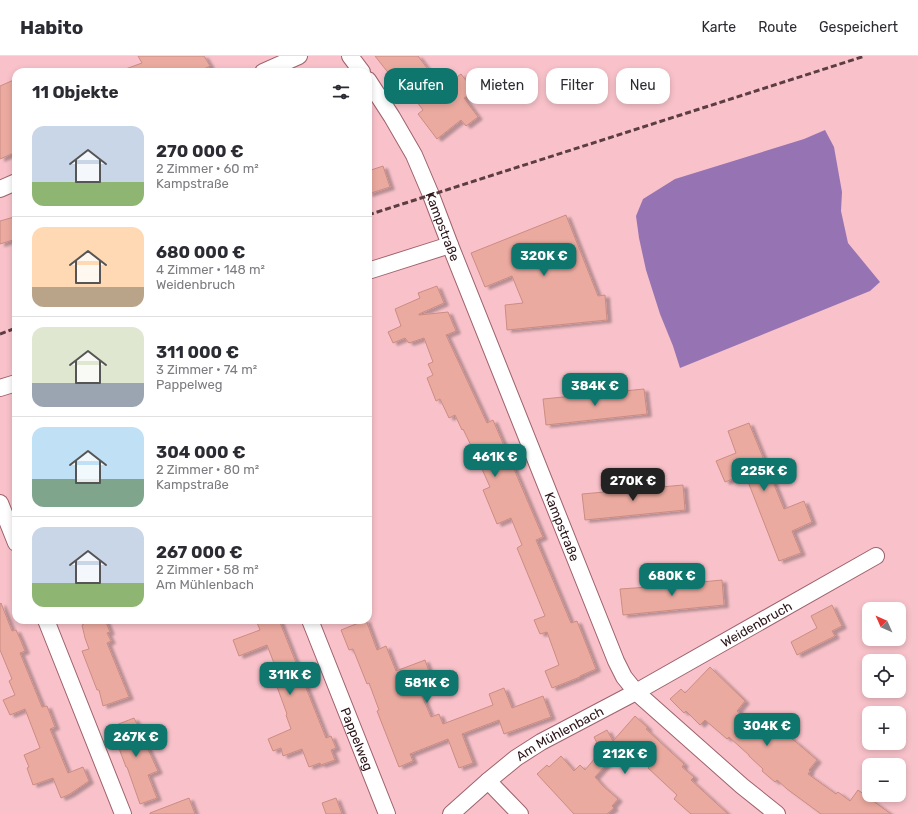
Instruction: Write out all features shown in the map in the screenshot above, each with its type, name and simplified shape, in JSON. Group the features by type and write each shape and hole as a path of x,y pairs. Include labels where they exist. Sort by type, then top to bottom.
{"street":[{"path":"272,68 299,56"},
{"path":"350,56 359,68"},
{"name":"Kampstraße","path":"372,86 414,155 616,661 624,677 636,692 742,786 777,814"},
{"path":"0,189 12,184"},
{"path":"372,270 450,245"},
{"path":"0,388 12,384"},
{"path":"0,503 12,533"},
{"name":"Weidenbruch","path":"636,692 876,556"},
{"path":"48,624 123,814"},
{"name":"Pappelweg","path":"312,624 387,814"},
{"name":"Am Mühlenbach","path":"450,814 516,758 541,742 636,692"},
{"path":"488,782 520,814"}],"shaded area":[{"path":"825,130 834,147 842,192 841,211 848,243 880,282 870,291 680,368 646,270 636,216 643,199 675,179 804,139"}],"building":[{"path":"138,56 204,56 210,66 206,68 128,68 142,63"},
{"path":"375,56 418,56 427,68 384,68"},
{"path":"461,74 466,81 466,97 464,98 466,104 468,104 478,117 466,126 461,120 437,139 418,114 423,110 418,104 458,104 458,76"},
{"path":"12,81 12,154 0,159 0,86"},
{"path":"383,166 390,187 372,193 372,170"},
{"path":"566,215 598,296 605,295 607,320 507,330 505,305 523,303 512,276 485,287 471,253"},
{"path":"12,218 12,240 0,244 0,221"},
{"path":"437,286 444,303 419,315 448,312 456,331 446,335 487,423 493,420 543,537 536,540 571,623 577,621 596,669 552,688 545,671 559,665 547,632 540,634 534,620 545,616 517,548 522,545 511,518 497,524 483,490 490,487 463,429 462,430 455,415 449,418 440,399 436,401 427,378 433,375 428,364 433,362 424,338 409,343 405,338 393,343 388,332 401,326 395,309 420,298 418,293"},
{"path":"644,389 647,414 546,425 543,399"},
{"path":"749,423 784,509 804,501 812,522 792,531 801,553 779,561 745,474 725,482 716,461 736,453 728,431"},
{"path":"683,485 685,510 585,520 582,494"},
{"path":"722,580 724,605 623,615 620,589"},
{"path":"1,603 12,631 16,630 25,651 20,653 42,707 47,706 55,727 50,729 68,773 83,767 89,781 70,794 61,798 53,778 33,785 27,768 29,767 24,755 40,748 25,709 10,715 3,700 15,695 9,681 12,679 0,650"},
{"path":"832,605 842,626 832,631 835,636 797,655 791,642 817,628 811,616"},
{"path":"107,624 110,632 107,633 111,641 107,643 129,697 103,706 99,690 97,690 82,651 89,649 82,625"},
{"path":"258,624 281,624 326,738 331,736 336,748 331,750 335,760 309,767 302,749 283,756 281,748 273,751 268,739 291,729 272,673 277,671 267,645 239,656 233,640 260,630"},
{"path":"356,624 367,624 377,650 386,646 396,671 425,660 432,680 428,682 429,685 419,689 431,717 439,714 443,724 493,705 489,694 504,688 512,708 543,696 551,717 504,734 499,720 462,734 473,763 459,768 448,739 410,754 413,761 399,767 377,711 379,710 369,683 367,684 353,649 349,650 341,630"},
{"path":"710,667 745,701 737,711 760,731 769,722 817,760 809,770 810,771 808,774 836,794 838,792 850,801 858,790 862,793 862,802 874,802 891,814 821,814 777,780 775,782 762,771 763,769 729,737 727,739 705,720 700,725 686,711 684,713 670,699 681,689 685,693"},
{"path":"635,716 648,728 646,729 684,764 682,767 694,777 691,780 728,814 691,814 674,799 677,795 648,768 652,764 631,747 617,763 612,758 595,777 618,799 612,806 614,808 607,814 574,814 537,774 547,765 549,767 561,756 574,771 580,765 585,770 601,751 594,737 607,730 613,741"},
{"path":"134,718 158,771 148,775 157,798 140,804 111,727"},
{"path":"189,798 195,814 150,814 150,813"},
{"path":"336,798 342,814 326,814 322,803"}],"railway":[{"path":"372,214 865,56"},
{"path":"0,334 12,330"}]}
